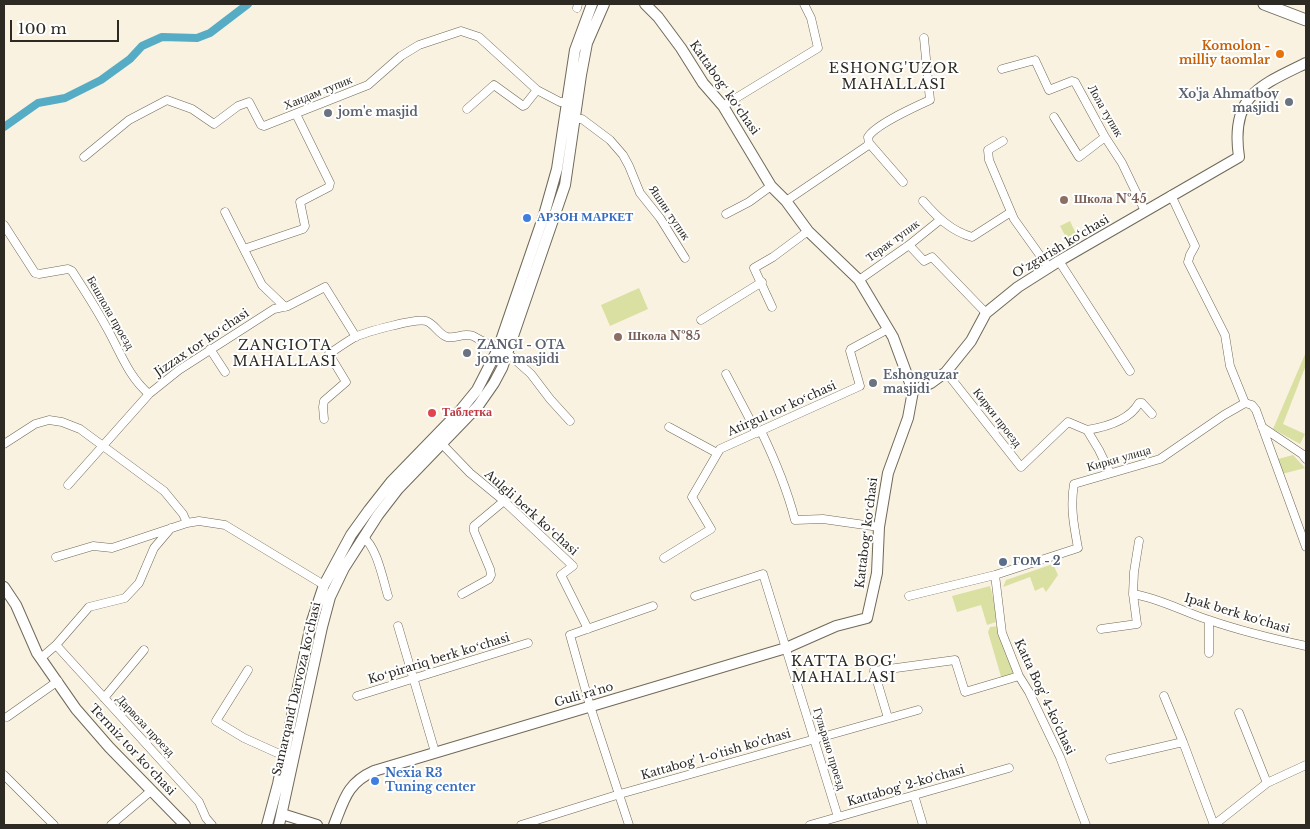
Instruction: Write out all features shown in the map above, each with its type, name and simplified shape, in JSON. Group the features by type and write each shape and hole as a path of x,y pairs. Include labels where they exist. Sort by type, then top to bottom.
{"main road":[{"path":"1264,4 1306,20"}],"street":[{"name":"Samarqand Darvoza koʻchasi","path":"549,217 577,43 592,4"},
{"name":"Samarqand Darvoza koʻchasi","path":"279,825 320,636 330,597 344,568 363,537 398,488 442,444 486,395 494,383 502,351 549,217 568,172 588,43 604,4"},
{"name":"Kattabogʻ koʻchasi","path":"645,4 670,32 703,83 723,106 771,186 786,201 808,231 859,280 894,337 914,391 908,418 888,473 879,528 877,573 867,618"},
{"path":"723,106 818,48 811,18 804,4"},
{"name":"Хандам тупик","path":"84,157 129,120 167,100 192,109 214,124 247,101 250,103 262,126 368,85 380,72 407,52 438,38 461,31 478,37 537,90 560,102 566,102"},
{"path":"903,182 869,143 868,137 884,124 930,100 924,38"},
{"name":"Лола тупик","path":"1002,69 1035,60 1049,90 1074,81 1105,137 1122,162 1145,211"},
{"name":"O‘zgarish ko‘chasi","path":"914,391 946,372 971,341 986,313 1018,287 1171,195 1239,157 1238,128 1243,109 1249,99 1267,82 1306,63"},
{"path":"468,109 494,85 523,106 537,90"},
{"path":"244,249 303,230 305,226 300,202 329,187 330,183 296,114"},
{"path":"1054,117 1079,157 1105,137"},
{"name":"Яшин тупик","path":"575,118 582,119 610,140 623,155 630,166 640,193 660,218 685,258"},
{"path":"1002,141 990,148 988,153 1014,219 1049,268"},
{"path":"786,201 869,143"},
{"path":"726,214 749,202 771,186"},
{"path":"1171,195 1196,246 1188,262 1225,335 1230,366 1245,403 1254,407 1262,426 1306,547"},
{"name":"Терак тупик","path":"923,201 950,228 972,237 1011,212"},
{"path":"225,212 262,284 285,307"},
{"name":"Терак тупик","path":"859,280 909,245 940,220"},
{"name":"Бешлола проезд","path":"4,225 35,273 68,269 72,271 110,332 129,371 140,387 149,394"},
{"path":"772,307 754,268 773,257 808,231"},
{"path":"909,245 924,262 932,257 986,313"},
{"path":"1059,261 1130,371"},
{"path":"701,320 762,282"},
{"name":"Jizzax tor koʻchasi","path":"68,485 149,394 179,370 274,309 285,307 325,287 356,337"},
{"path":"324,419 324,401 346,382 329,354 356,337 420,320 432,324 442,335 450,338 466,334 502,351 531,374 570,421"},
{"name":"Atirgul tor koʻchasi","path":"717,453 720,449 860,386 850,352 851,348 888,329"},
{"path":"210,349 226,372"},
{"name":"Samarqand Darvoza koʻchasi","path":"267,825 284,756 311,624 324,585 352,535 369,510 391,482 459,412 477,390 502,351"},
{"name":"Кирки проезд","path":"946,372 1021,467 1068,422 1087,430"},
{"path":"726,374 759,432 781,476 795,520 823,520 879,528"},
{"path":"1110,473 1087,430 1100,428 1125,418 1139,403 1142,403 1152,414"},
{"name":"Кирки улица","path":"909,596 995,575 1078,548 1071,498 1074,484 1160,459 1224,415 1245,403"},
{"path":"4,444 35,424 49,420 62,422 80,429 164,491 183,514 187,523"},
{"path":"1262,426 1302,454 1306,459"},
{"path":"664,558 711,529 692,497 717,453 669,427"},
{"name":"Aulgli berk koʻchasi","path":"442,444 470,473 504,500 573,566 561,575 588,629"},
{"path":"462,594 489,579 491,575 474,531 474,526 504,500"},
{"path":"56,557 93,546 112,548 187,523 200,521 225,525 324,585"},
{"path":"41,658 56,645 88,607 125,598 139,583 154,548 171,528"},
{"path":"363,537 368,540 375,553 388,596"},
{"path":"1102,629 1137,624 1133,594 1139,541"},
{"name":"Гульрано проезд","path":"695,596 763,574 838,817"},
{"name":"Katta Bog' 4-ko'chasi","path":"995,575 1002,633 1019,676 1029,692 1060,757 1086,825"},
{"name":"Termiz tor koʻchasi","path":"6,594 16,605 41,658 76,709 185,825"},
{"name":"Ipak berk ko'chasi","path":"1133,594 1145,596 1209,620 1269,638 1306,646"},
{"path":"629,825 590,706 570,635 654,606"},
{"name":"Guli ra'no","path":"334,825 348,791 358,780 374,772 435,752 786,648 836,626 867,618"},
{"path":"1209,620 1209,653"},
{"path":"398,626 435,752"},
{"name":"Koʻpirariq berk koʻchasi","path":"357,696 528,644"},
{"name":"Дарвоза проезд","path":"56,645 199,802 206,818 212,825"},
{"path":"104,698 144,650"},
{"path":"888,718 874,671 955,660 965,692 1019,676"},
{"path":"248,670 216,721 244,738 284,756"},
{"path":"7,717 58,681"},
{"path":"1164,696 1214,825 1266,783 1306,765"},
{"name":"Kattabog' 1-o'tish ko'chasi","path":"521,825 620,794 918,710"},
{"path":"1239,714 1266,783"},
{"path":"1110,759 1183,742"},
{"name":"Kattabog' 2-ko'chasi","path":"810,825 1009,768"},
{"path":"5,779 54,825"},
{"path":"111,825 152,790"},
{"path":"914,794 923,825"},
{"path":"282,814 317,825"}],"green space":[{"path":"1070,221 1079,240 1070,245 1060,226"},
{"path":"639,288 648,309 610,326 601,305"},
{"path":"1306,352 1306,365 1283,424 1305,434 1300,444 1273,429"},
{"path":"1293,455 1305,468 1282,474 1278,459"},
{"path":"1053,564 1058,575 1046,592 1043,587 1035,591 1030,577 1003,587 1006,580"},
{"path":"990,586 999,621 987,625 981,605 957,612 952,596"},
{"path":"998,626 1015,676 1002,680 988,632 990,627"}],"waterway":[{"path":"4,127 38,103 65,98 101,80 130,59 142,46 162,37 197,38 210,33 248,4"}],"place":[{"name":"Komolon - milliy taomlar","path":"1280,54"},
{"name":"Xo'ja Ahmatboy masjidi","path":"1289,102"},
{"name":"jom'e masjid","path":"328,113"},
{"name":"Школа №45","path":"1064,200"},
{"name":"АРЗОН МАРКЕТ","path":"527,218"},
{"name":"Школа №85","path":"618,337"},
{"name":"ZANGI - OTA jome masjidi","path":"467,353"},
{"name":"Eshonguzar masjidi","path":"873,383"},
{"name":"Таблетка","path":"432,413"},
{"name":"ГОМ - 2","path":"1003,562"},
{"name":"Nexia R3 Tuning center","path":"375,781"}],"district":[{"name":"ESHONG'UZOR MAHALLASI","path":"894,78"},
{"name":"ZANGIOTA MAHALLASI","path":"285,354"},
{"name":"KATTA BOG' MAHALLASI","path":"844,670"}]}
